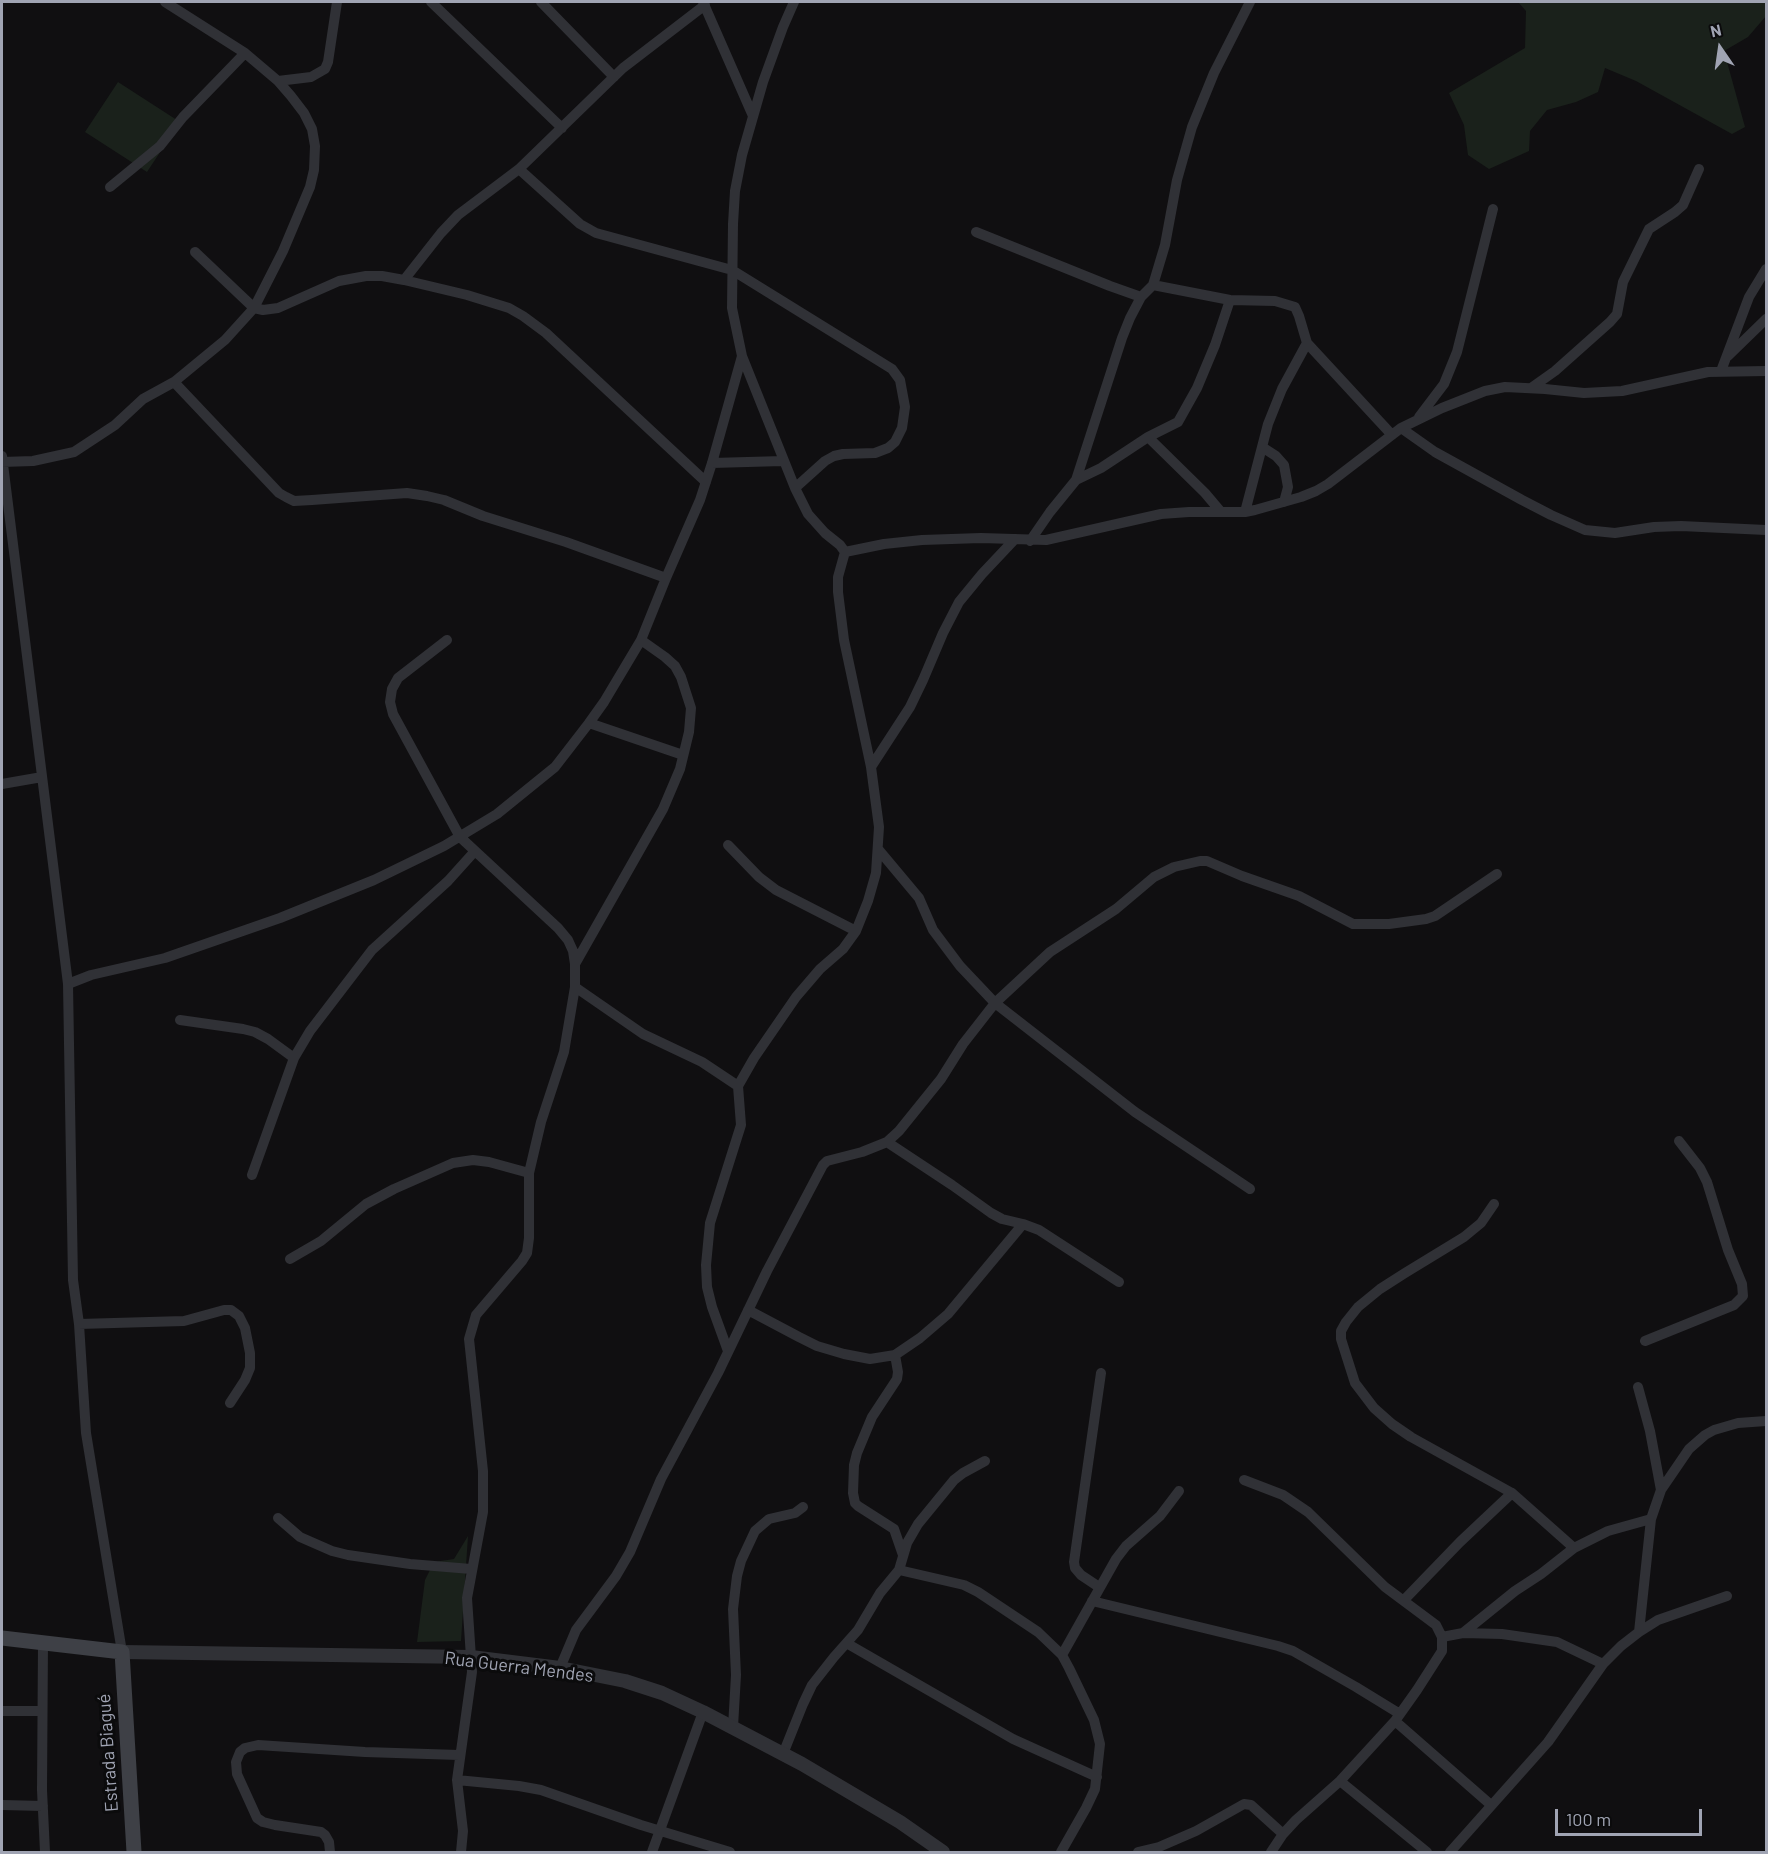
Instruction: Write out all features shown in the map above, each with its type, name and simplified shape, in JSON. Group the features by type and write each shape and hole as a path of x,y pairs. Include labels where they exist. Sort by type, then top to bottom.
{"main road":[{"path":"2,1638 122,1652"},
{"name":"Estrada Biagué","path":"122,1652 134,1852"}],"street":[{"path":"2,462 33,461 74,452 115,425 143,399 174,382 225,340 254,308 283,251 310,187 314,170 315,146 312,129 304,113 278,81 245,53 179,5 165,2"},
{"path":"278,81 311,77 325,69 337,2"},
{"path":"431,2 562,128"},
{"path":"541,2 614,77"},
{"path":"794,2 783,27 742,155 732,224 732,308 742,356 795,488 808,514 845,552"},
{"path":"1030,541 1076,480 1122,338 1141,297 1153,285 1165,245 1174,193 1192,127 1214,73 1251,2"},
{"path":"404,280 458,215 519,169 624,68 704,3 753,116"},
{"path":"110,187 160,146 183,117 245,53"},
{"path":"519,169 580,224 597,233 732,270 892,369 900,380 905,407 902,428 895,442 888,448 875,453 834,456 825,461 795,488"},
{"path":"1531,388 1555,371 1617,314 1623,282 1649,230 1683,205 1699,169"},
{"path":"1417,420 1444,384 1457,352 1493,209"},
{"path":"976,232 1141,297"},
{"path":"195,252 254,308 270,310 339,281 382,276 494,303 524,316 546,333 706,482"},
{"path":"1721,370 1749,297 1767,269"},
{"path":"1153,285 1230,300 1275,300 1295,307 1307,343 1396,432 1551,515 1586,530 1615,533 1654,526 1767,530"},
{"path":"1076,480 1101,468 1148,437 1178,422 1215,345 1230,300"},
{"path":"1726,358 1767,319"},
{"path":"1245,512 1268,424 1282,389 1307,343"},
{"path":"68,984 91,975 165,958 280,918 375,880 460,837 497,814 555,767 590,723 642,640 706,482 742,356"},
{"path":"845,552 884,543 912,540 981,538 1046,540 1161,514 1245,512 1301,497 1328,484 1396,432 1417,420 1485,391 1505,387 1584,393 1622,391 1721,370 1767,371"},
{"path":"174,382 279,493 294,501 407,493 427,496 666,578"},
{"path":"1148,437 1221,512"},
{"path":"1262,447 1276,456 1284,465 1288,487 1284,502"},
{"path":"2,456 2,476 68,984 73,1280 79,1323 86,1433 122,1652"},
{"path":"712,463 783,461"},
{"path":"871,767 910,707 942,633 959,602 1015,539"},
{"path":"728,1352 712,1307 707,1287 706,1265 710,1224 741,1125 738,1086 754,1058 796,997 820,969 843,949 856,931 876,873 879,827 871,767 843,631 838,577 845,552"},
{"path":"447,640 399,678 392,689 390,702 393,714 460,837 558,928 568,940 575,964 575,987 564,1052 541,1122 529,1173 527,1253 476,1315 469,1339 483,1471 483,1512 467,1598 472,1672 457,1780 463,1831 461,1852"},
{"path":"575,964 663,809 680,769 692,716 685,686 675,666 642,640"},
{"path":"590,723 683,755"},
{"path":"2,784 42,777"},
{"path":"728,845 759,877 776,890 856,931"},
{"path":"878,849 919,898 933,930 960,966 994,1003 1135,1112 1250,1190"},
{"path":"252,1175 294,1058 320,1018 372,950 448,881 475,851"},
{"path":"560,1668 576,1629 616,1576 630,1552 661,1479 823,1165 827,1161 862,1152 887,1142 899,1131 941,1079 994,1003 1050,952 1116,909 1154,877 1186,863 1207,861 1299,896 1353,924 1369,925 1403,923 1435,916 1497,874"},
{"path":"575,987 643,1034 702,1062 738,1086"},
{"path":"180,1020 255,1032 294,1058"},
{"path":"1645,1341 1734,1305 1743,1296 1742,1284 1725,1242 1707,1182 1700,1168 1679,1141"},
{"path":"887,1142 991,1213 1002,1219 1039,1230 1119,1282"},
{"path":"290,1259 321,1241 366,1204 453,1163 473,1160 489,1162 529,1173"},
{"path":"1494,1204 1481,1223 1464,1237 1380,1289 1358,1307 1341,1331 1341,1339 1355,1383 1374,1408 1410,1437 1512,1493 1574,1548"},
{"path":"748,1310 817,1346 870,1359 895,1355 920,1338 948,1314 1023,1224"},
{"path":"79,1323 184,1321 231,1310 238,1316 245,1328 250,1353 250,1368 230,1403"},
{"path":"895,1355 897,1379 872,1417 857,1453 852,1486 856,1505 894,1529 903,1556"},
{"path":"1099,1587 1081,1575 1075,1568 1074,1562 1101,1373"},
{"path":"1638,1388 1650,1431 1661,1490"},
{"path":"1639,1632 1651,1519 1661,1490 1689,1449 1705,1435 1738,1423 1767,1421"},
{"path":"783,1754 812,1685 834,1657 848,1644 880,1593 899,1570 907,1543 914,1531 946,1488 963,1473 985,1461"},
{"path":"1244,1480 1283,1495 1298,1504 1376,1579 1436,1625 1442,1637 1442,1651 1397,1718 1340,1781 1296,1820 1270,1852"},
{"path":"1062,1656 1116,1559 1126,1546 1160,1516 1179,1491"},
{"path":"1404,1600 1512,1493"},
{"path":"733,1727 736,1675 733,1610 741,1561 755,1531 769,1520 795,1513 803,1507"},
{"path":"278,1518 308,1541 340,1553 410,1564 471,1569"},
{"path":"1463,1633 1574,1548 1608,1531 1651,1519"},
{"path":"899,1570 964,1585 978,1592 1038,1632 1062,1656 1086,1702 1098,1732 1100,1744 1095,1789 1061,1852"},
{"path":"1450,1852 1548,1742 1603,1664 1621,1646 1658,1620 1727,1596"},
{"path":"1092,1601 1278,1646 1301,1655 1397,1718 1491,1805"},
{"path":"1442,1637 1463,1633 1502,1634 1557,1642 1603,1664"},
{"path":"43,1643 45,1852"},
{"path":"848,1644 1013,1739 1097,1778"},
{"name":"Rua Guerra Mendes","path":"122,1652 471,1657 560,1668 625,1681 662,1693 733,1727 900,1822 943,1852"},
{"path":"2,1711 42,1711"},
{"path":"652,1852 703,1712"},
{"path":"330,1852 329,1842 321,1832 274,1825 257,1818 237,1774 236,1762 240,1752 245,1748 258,1745 459,1755"},
{"path":"457,1780 541,1790 730,1852"},
{"path":"1340,1781 1427,1852"},
{"path":"1138,1852 1159,1847 1186,1835 1244,1804 1251,1805 1283,1834"},
{"path":"2,1805 43,1806"}],"shaded area":[{"path":"1518,2 1766,2 1766,16 1748,37 1724,51 1745,127 1732,134 1636,81 1605,68 1598,92 1576,102 1547,110 1530,131 1529,151 1489,169 1468,155 1464,125 1449,93 1525,48 1526,11"},
{"path":"118,82 180,122 147,172 85,132"},
{"path":"468,1536 461,1641 417,1642 425,1580 434,1562 454,1559"}]}
